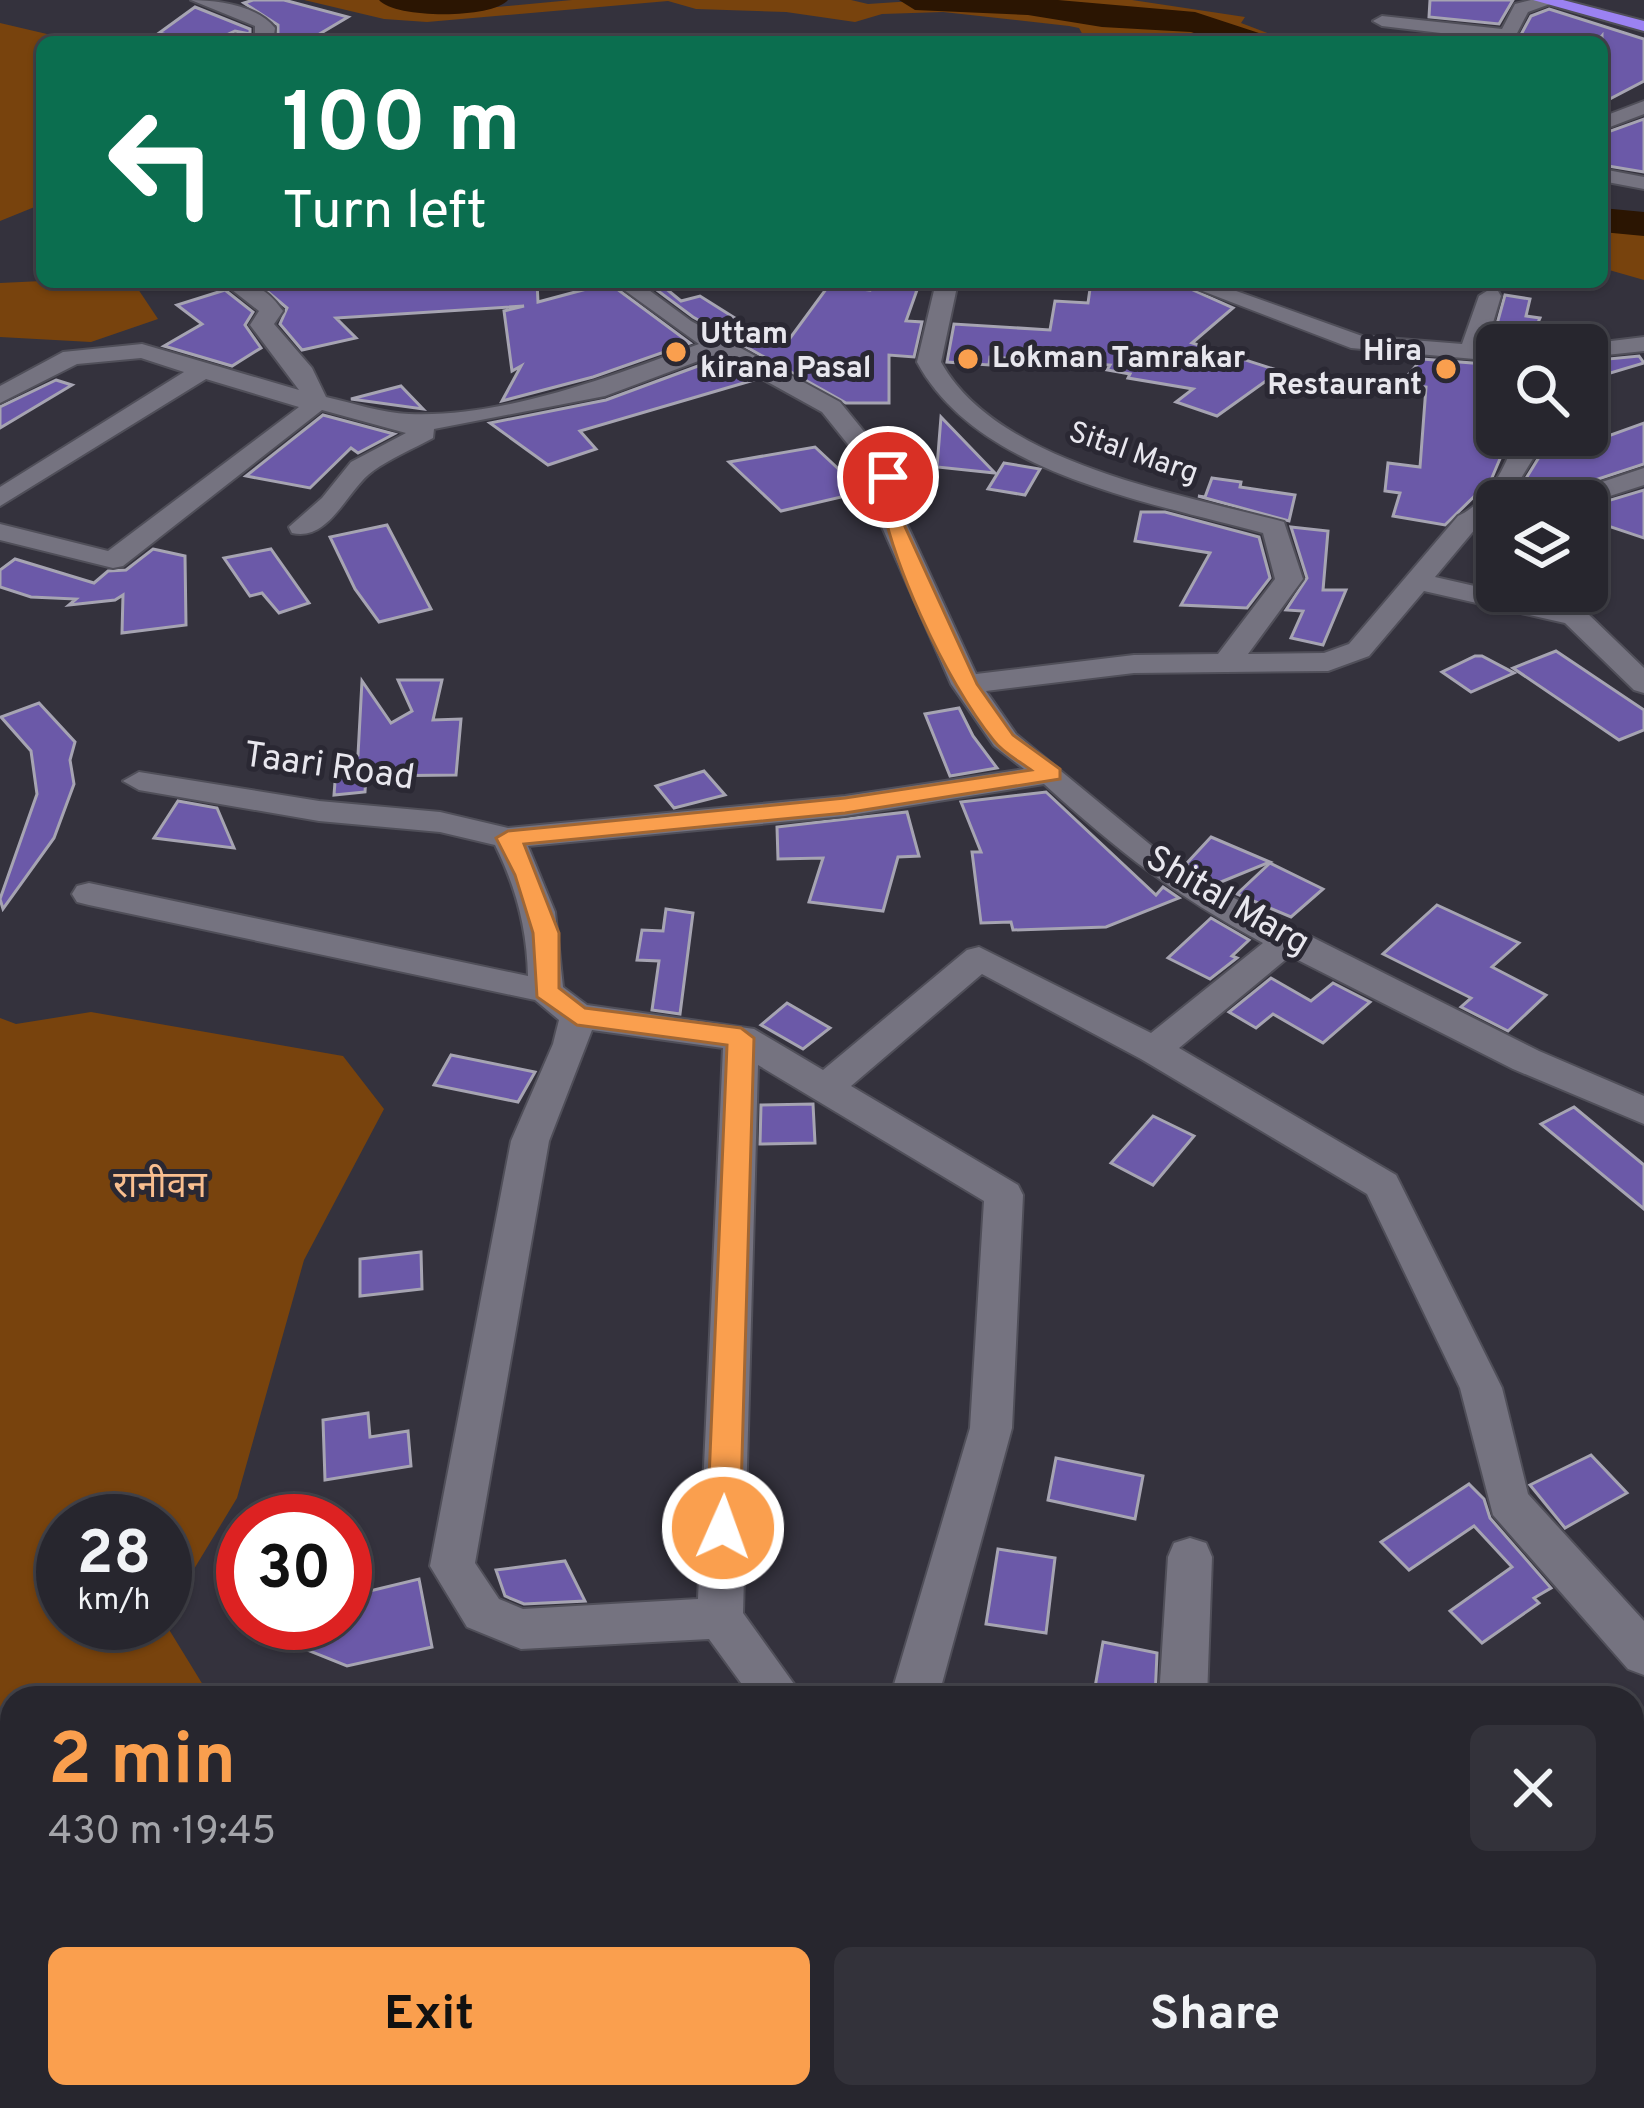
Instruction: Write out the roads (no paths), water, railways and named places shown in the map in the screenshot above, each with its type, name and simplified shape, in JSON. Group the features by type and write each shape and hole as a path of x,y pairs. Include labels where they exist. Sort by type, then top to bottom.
{"highway":[{"path":"1548,1 1644,26"}],"street":[{"path":"200,0 260,22 266,28 265,36"},
{"path":"1382,21 1508,35 1521,8 1548,1"},
{"path":"1608,122 1644,107"},
{"path":"1608,176 1644,183"},
{"path":"245,288 260,296 271,311 262,325 303,373 316,401"},
{"name":"Shital Marg","path":"631,288 719,345 831,407 888,477 892,520 966,684 1005,740 1052,774 1141,854 1204,897 1287,940 1526,1060 1644,1111"},
{"name":"Sital Marg","path":"945,288 929,362 940,384 1000,435 1093,478 1274,528 1289,579 1226,663"},
{"path":"1207,288 1359,343 1476,354"},
{"path":"1471,354 1490,296"},
{"path":"1608,348 1644,344"},
{"path":"404,422 490,415 596,391 719,345"},
{"path":"0,396 71,358 142,351 418,426 424,434 360,467 331,504 302,527"},
{"path":"0,498 205,369"},
{"path":"0,532 112,560 262,450 316,401"},
{"path":"1608,488 1644,476"},
{"path":"966,684 1134,664 1328,662 1359,650 1467,522 1476,518"},
{"path":"1420,582 1575,617 1641,677"},
{"name":"Taari Road","path":"139,781 319,811 440,822 508,838 845,806 1052,774"},
{"path":"508,838 527,875 546,933 546,991"},
{"path":"89,894 546,991 577,1016 741,1038 1004,1196 991,1428 917,1686"},
{"path":"1154,1050 1287,940"},
{"path":"825,1088 979,958 1154,1050 1382,1185 1480,1388 1508,1502 1644,1654"},
{"path":"577,1016 571,1044 530,1141 452,1566 482,1613 521,1629 720,1618"},
{"path":"741,1038 720,1618 771,1686"},
{"path":"1184,1686 1190,1557"}],"waterway":[{"path":"395,0 447,5 492,0"},
{"path":"915,0 1028,5 1102,17 1195,22 1236,36"},
{"path":"1608,221 1644,224"}],"place":[{"name":"Uttam kirana Pasal","path":"676,352"},
{"name":"Lokman Tamrakar","path":"968,359"},
{"name":"Hira Restaurant","path":"1446,369"}],"park label":[{"name":"रानीवन","path":"160,1188"}]}
